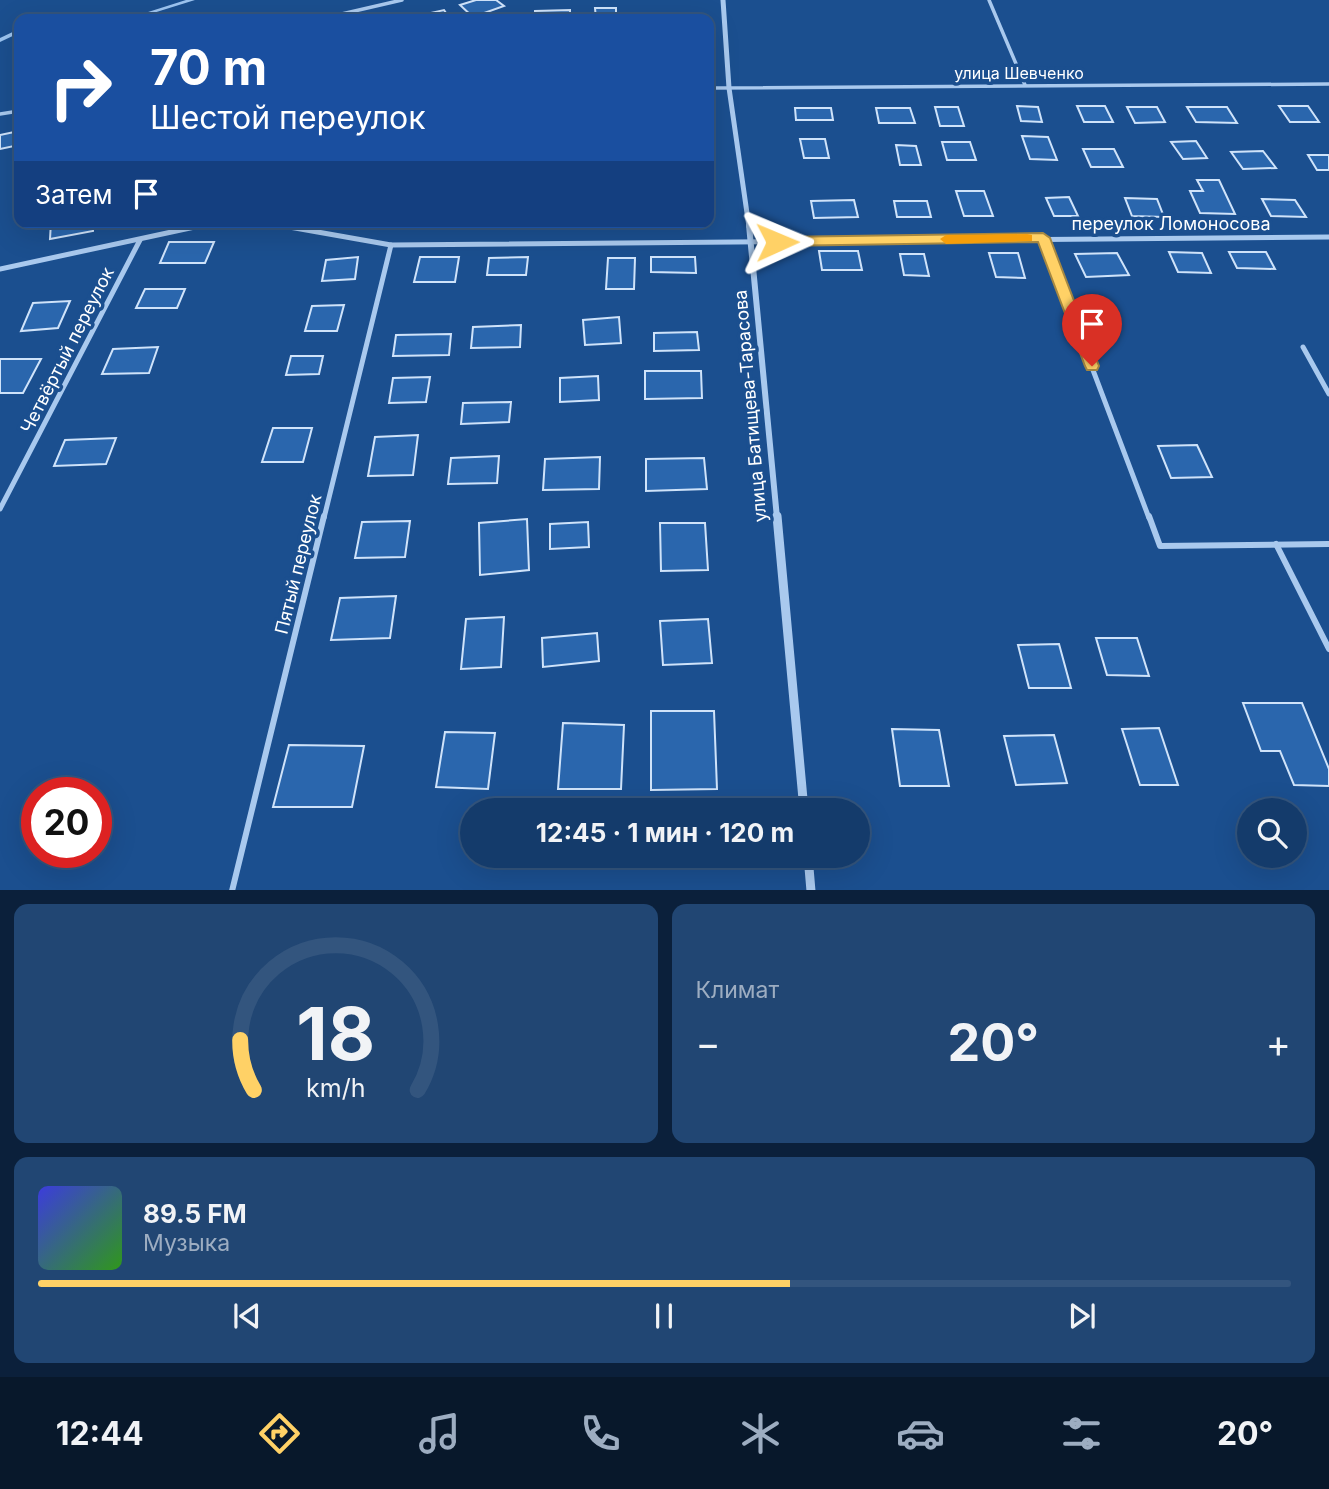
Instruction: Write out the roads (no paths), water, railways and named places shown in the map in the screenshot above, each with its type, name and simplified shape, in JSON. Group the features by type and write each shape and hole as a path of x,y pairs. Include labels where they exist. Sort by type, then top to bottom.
{"street":[{"name":"улица Батищева-Тарасова","path":"723,0 729,88 751,242 803,798"},
{"path":"809,868 811,890"}],"lane":[{"path":"342,14 402,0"},
{"path":"989,0 1025,85"},
{"name":"улица Шевченко","path":"714,88 1329,84"},
{"name":"переулок Ломоносова","path":"0,270 184,228"},
{"name":"переулок Ломоносова","path":"293,228 391,245 1329,237"},
{"path":"1043,238 1160,547 1329,544"},
{"name":"Четвёртый переулок","path":"0,509 139,240"},
{"name":"Пятый переулок","path":"232,890 391,245"},
{"path":"1303,347 1329,394"},
{"path":"1276,544 1329,649"}],"waterway":[{"path":"146,14 192,0"},
{"path":"0,40 14,33"}]}
